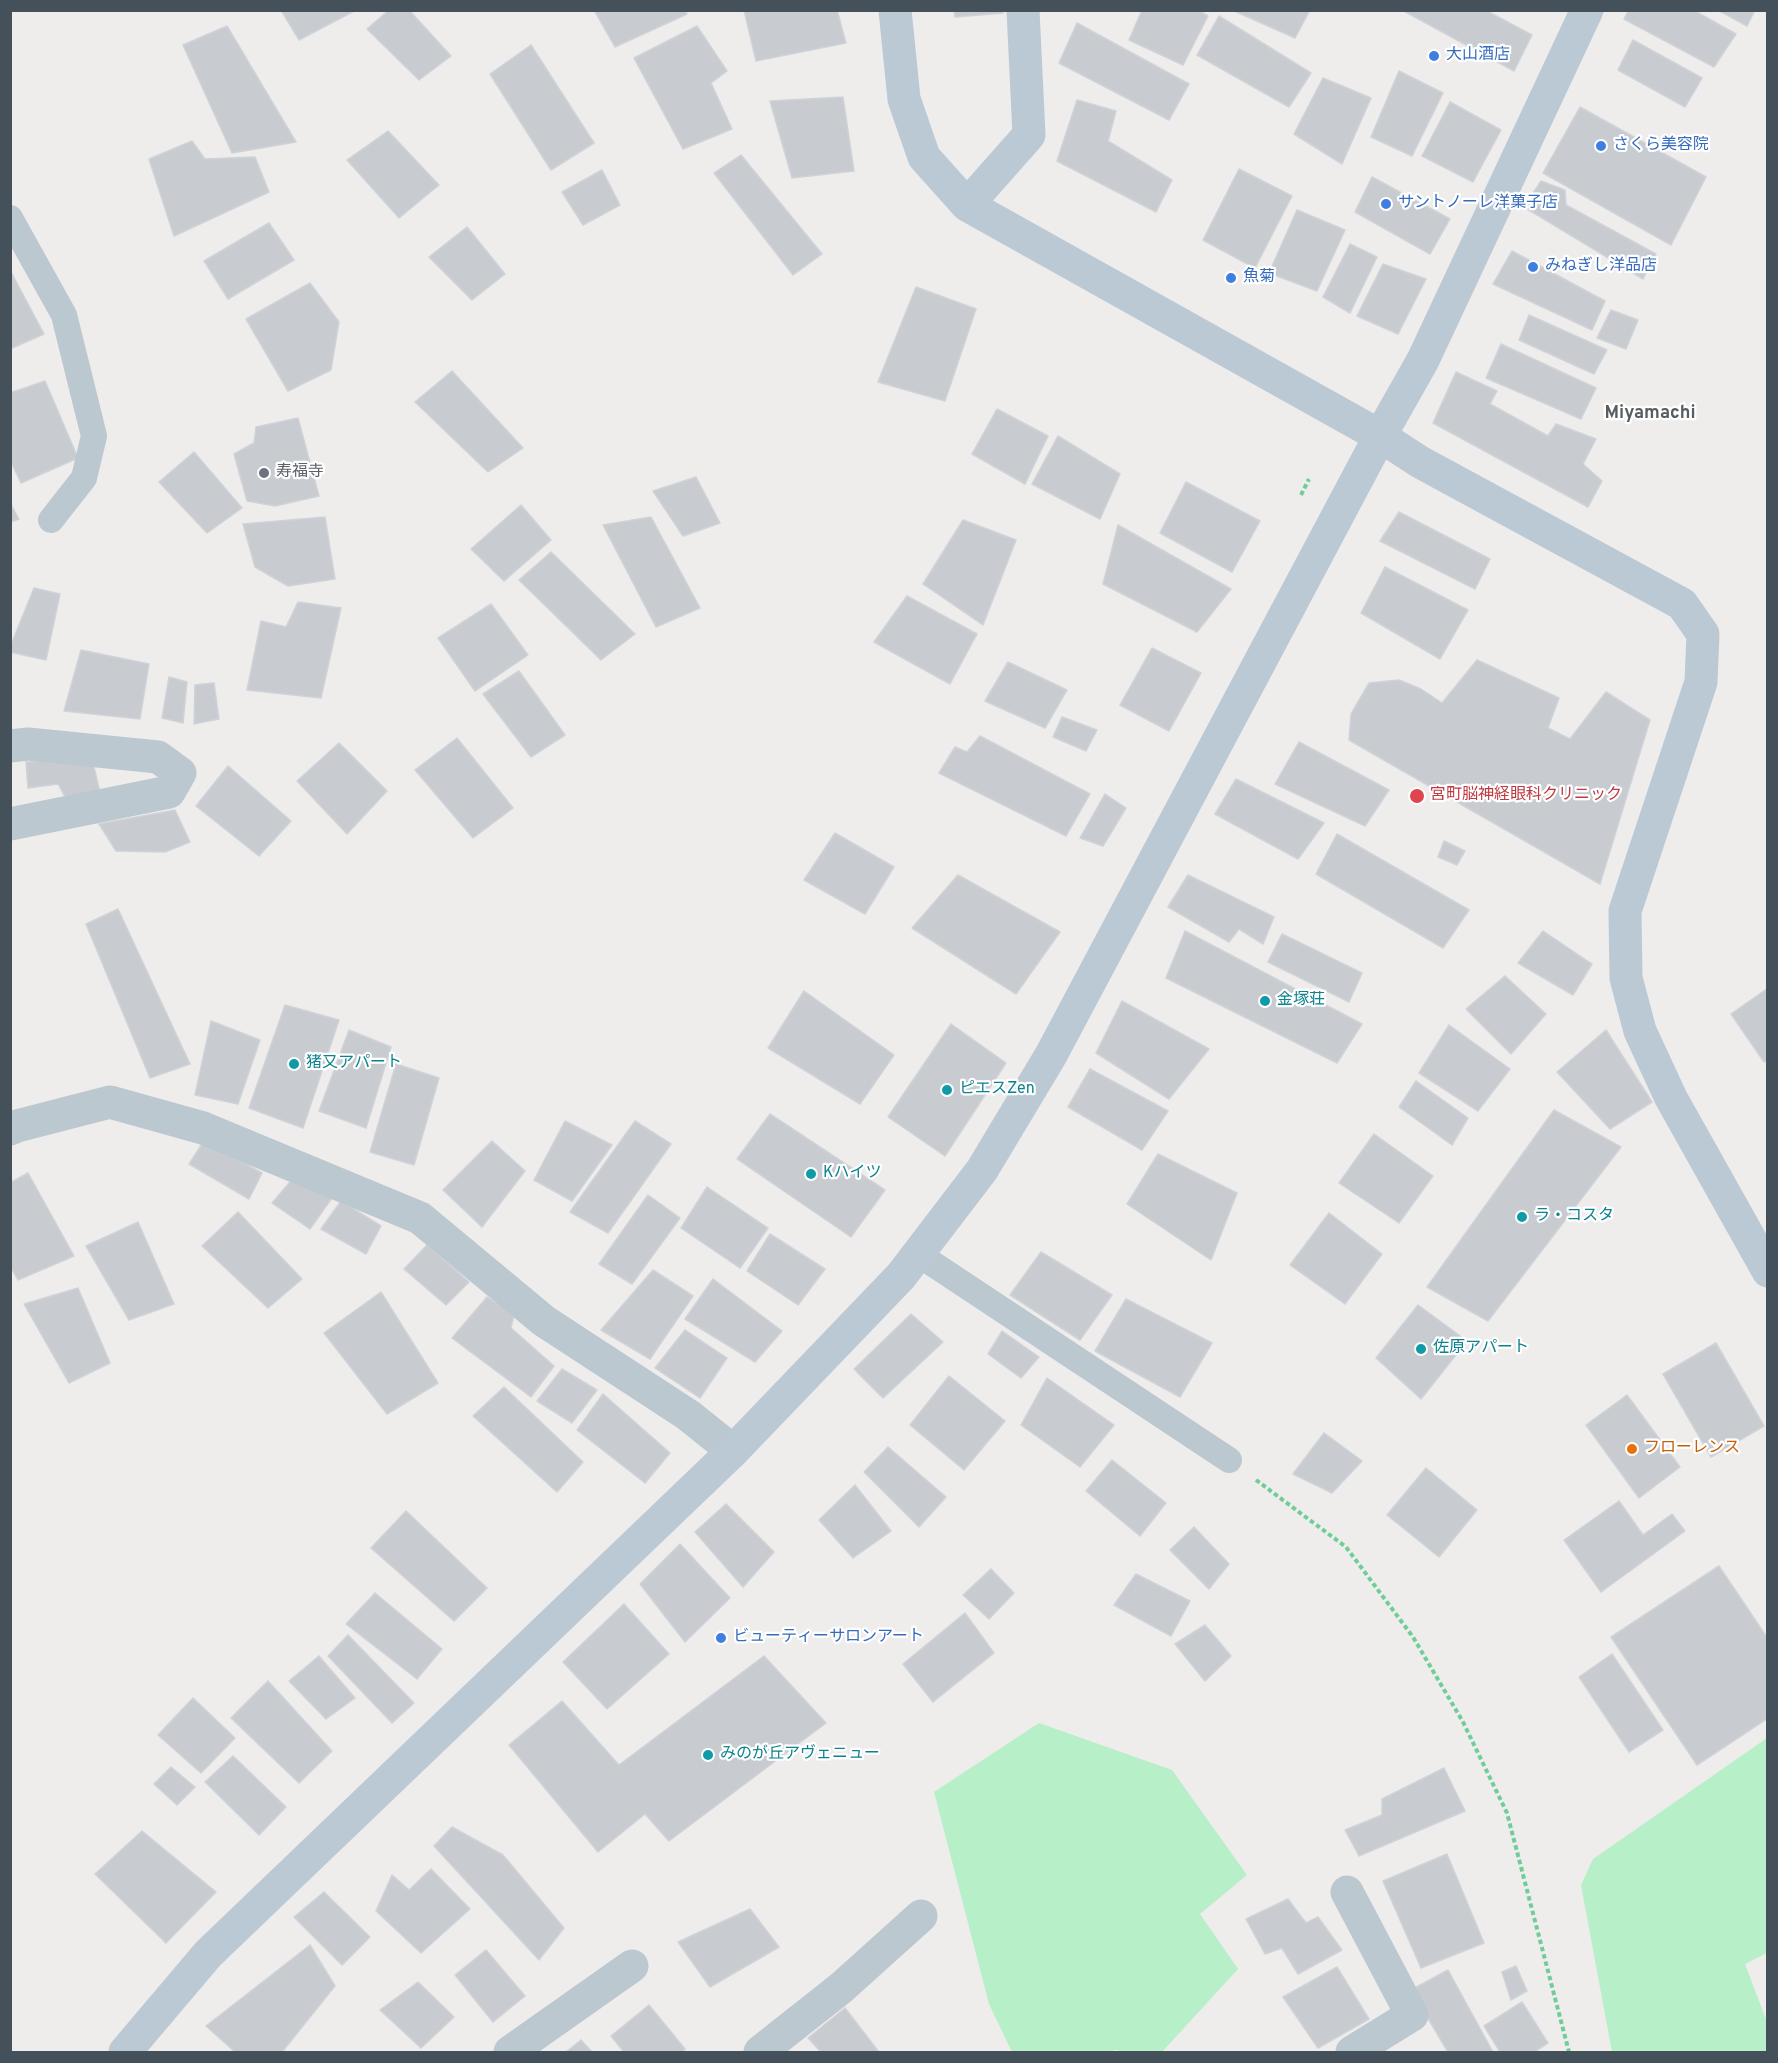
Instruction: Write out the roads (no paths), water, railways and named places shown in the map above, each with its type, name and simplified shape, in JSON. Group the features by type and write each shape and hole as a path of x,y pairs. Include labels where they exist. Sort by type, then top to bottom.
{"street":[{"path":"895,10 904,99 924,157 967,205 1380,436 1420,462 1682,604 1703,634 1701,682 1625,911 1626,978 1640,1031 1671,1098 1767,1271"},
{"path":"967,205 1029,135 1023,10"},
{"path":"125,2052 208,1954 733,1451 901,1276 982,1170 1051,1055 1380,436 1423,360 1587,10"},
{"path":"10,746 28,744 158,757 180,773 169,792 10,824"},
{"path":"10,1129 110,1102 203,1128 420,1218 544,1321 688,1415 733,1451"},
{"path":"1347,1892 1412,2015 1352,2052"},
{"path":"760,2052 841,1988 921,1916"},
{"path":"510,2052 632,1966"}],"lane":[{"path":"10,218 64,315 94,436 84,478 51,520"},
{"path":"918,1254 1229,1460"}],"place":[{"name":"大山酒店","path":"1434,56"},
{"name":"さくら美容院","path":"1601,146"},
{"name":"サントノーレ洋菓子店","path":"1386,204"},
{"name":"みねぎし洋品店","path":"1533,267"},
{"name":"魚菊","path":"1231,278"},
{"name":"寿福寺","path":"264,473"},
{"name":"宮町脳神経眼科クリニック","path":"1417,796"},
{"name":"金塚荘","path":"1265,1001"},
{"name":"猪又アパート","path":"294,1064"},
{"name":"ピエスZen","path":"947,1090"},
{"name":"Kハイツ","path":"811,1174"},
{"name":"ラ・コスタ","path":"1522,1217"},
{"name":"佐原アパート","path":"1421,1349"},
{"name":"フローレンス","path":"1632,1449"},
{"name":"ビューティーサロンアート","path":"721,1638"},
{"name":"みのが丘アヴェニュー","path":"708,1755"}],"district":[{"name":"Miyamachi","path":"1650,414"}]}
